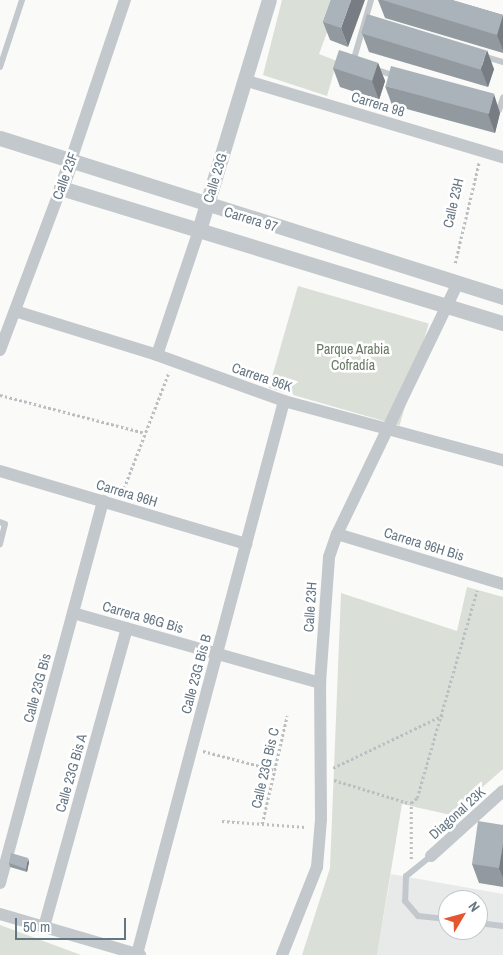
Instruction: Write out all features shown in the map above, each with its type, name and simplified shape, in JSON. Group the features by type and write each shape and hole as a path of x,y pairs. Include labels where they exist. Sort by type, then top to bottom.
{"street":[{"name":"Calle 23F","path":"0,349 72,160 125,0"},
{"name":"Calle 23G","path":"158,355 199,230 269,0"},
{"name":"Carrera 98","path":"244,80 503,157"},
{"name":"Carrera 97","path":"0,138 206,205 503,297"},
{"name":"Carrera 97","path":"61,188 503,323"},
{"name":"Calle 23H","path":"282,955 317,866 320,828 320,683 329,557 337,534 458,283"},
{"name":"Carrera 96K","path":"15,311 158,355 284,401 503,460"},
{"name":"Calle 23G Bis B","path":"139,955 284,401"},
{"name":"Carrera 96H","path":"0,470 246,544"},
{"name":"Calle 23G Bis","path":"0,883 103,501"},
{"name":"Carrera 96H Bis","path":"337,534 503,584"},
{"name":"Carrera 96G Bis","path":"73,613 320,683"},
{"name":"Calle 23G Bis A","path":"44,927 127,628"},
{"name":"Diagonal 23K","path":"431,856 503,791"},
{"path":"0,914 139,955"}],"lane":[{"path":"0,67 22,0"},
{"path":"361,64 352,62 371,0"},
{"path":"366,18 375,21"},
{"path":"476,54 503,62"},
{"path":"370,68 407,80"},
{"path":"481,104 499,110 503,98"},
{"path":"0,522 5,524 0,544"},
{"path":"431,856 411,871 404,888 410,910 418,916 438,919"},
{"path":"488,924 503,926"}],"path":[{"name":"Calle 23H","path":"455,263 481,151"},
{"path":"117,506 173,361"},
{"path":"0,395 145,433"},
{"path":"411,803 417,798 481,577"},
{"name":"Calle 23G Bis C","path":"262,824 287,716"},
{"path":"319,775 442,716"},
{"path":"192,748 275,770"},
{"path":"319,775 411,803"},
{"path":"411,803 411,871"},
{"path":"222,821 320,828"}],"shaded area":[{"path":"391,874 481,890 438,890 438,940 488,940 488,891 503,894 503,955 377,955"}],"green space":[{"path":"282,0 339,0 319,54 337,61 327,96 263,75"},
{"name":"Parque Arabia Cofradía","path":"298,286 429,323 400,425 269,388"},
{"path":"467,587 503,597 503,769 451,815 402,804 377,955 302,955 330,868 341,593 457,631"},
{"path":"0,925 81,955 0,955"}],"building":[{"path":"331,0 351,0 341,28 323,22"},
{"path":"382,0 452,0 503,15 497,35"},
{"path":"367,14 487,51 481,70 361,33"},
{"path":"339,50 378,63 372,81 333,68"},
{"path":"391,66 494,94 489,114 386,86"},
{"path":"478,821 503,825 503,844 499,868 472,864"},
{"path":"11,853 28,858 26,869 9,863"}]}
